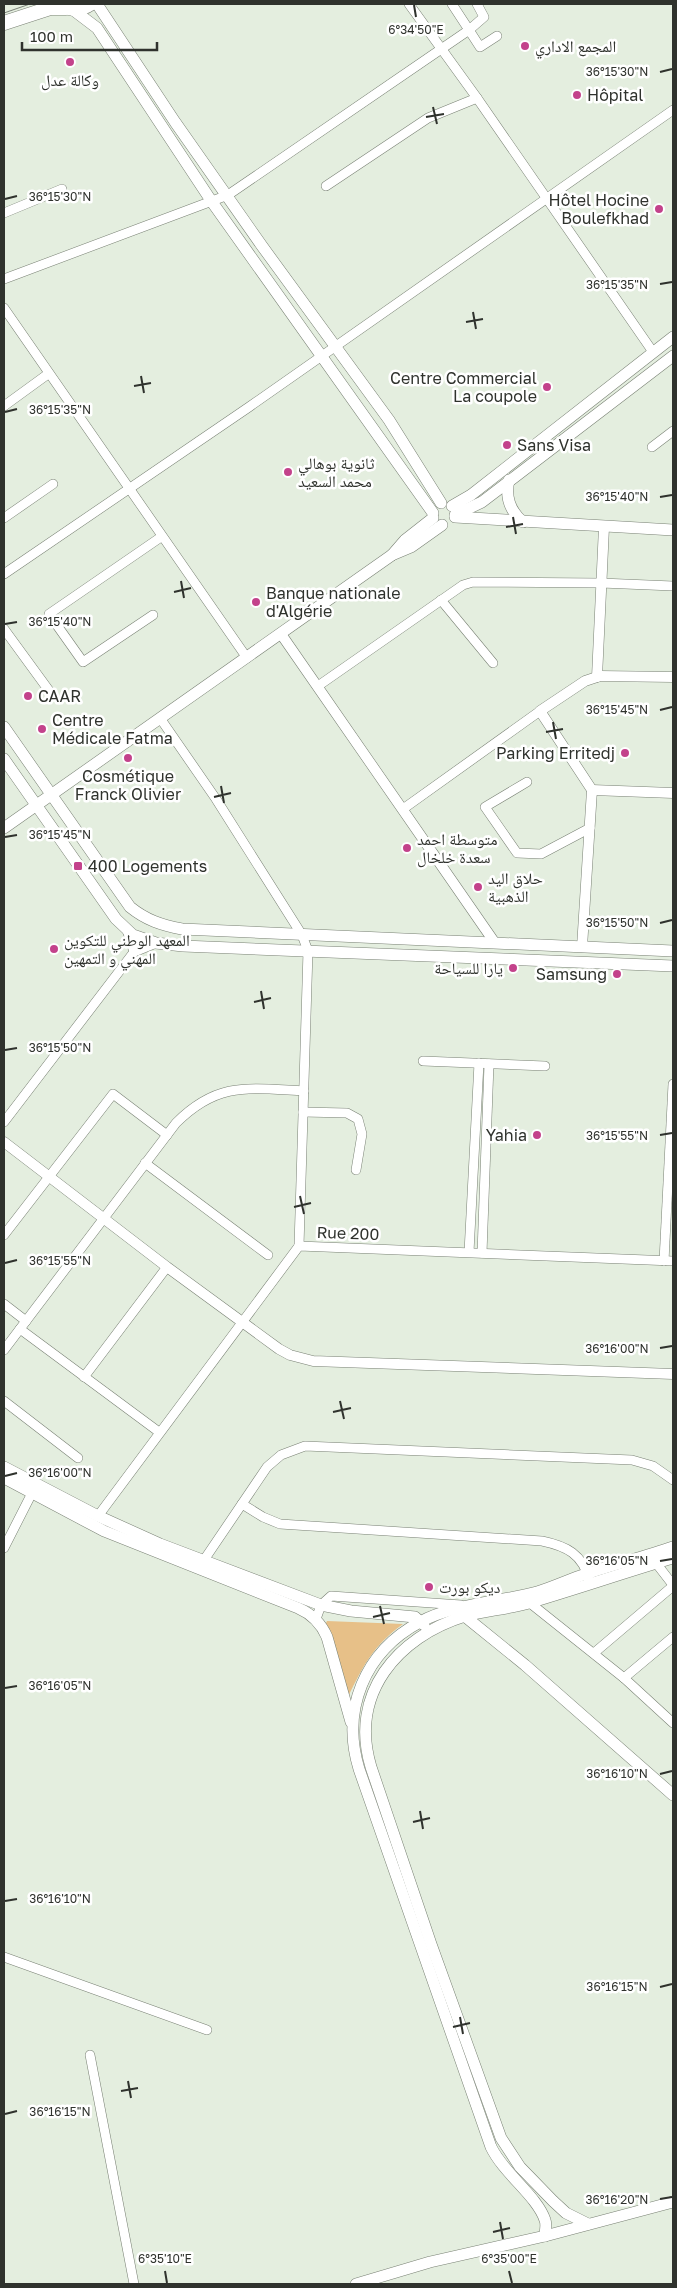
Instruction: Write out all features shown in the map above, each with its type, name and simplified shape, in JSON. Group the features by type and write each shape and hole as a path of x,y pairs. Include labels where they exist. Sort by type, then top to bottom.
{"main road":[{"path":"4,23 50,8 66,7 80,9 90,4"},
{"path":"66,7 97,28 212,202 436,519 450,523 451,510 389,420 262,246 175,122 97,4"},
{"path":"451,510 673,337"},
{"path":"451,510 478,505 673,356"},
{"path":"509,480 508,500 514,513 523,522"},
{"path":"436,519 434,508 523,522 673,530"},
{"path":"4,828 392,555 411,547 436,519"},
{"path":"4,727 130,907 144,918 159,924 182,929 673,950"},
{"path":"4,759 116,919 134,935 156,943 184,946 673,966"},
{"path":"4,1467 98,1516 160,1544 321,1605 352,1611 415,1617 431,1630"},
{"path":"4,1478 104,1530 298,1608 316,1619 327,1638 346,1710 353,1727"},
{"path":"545,2236 546,2222 541,2210 504,2168 492,2148 359,1769 354,1748 353,1727 356,1700 371,1666 387,1646 420,1622 454,1610 467,1611 530,1603 673,1547"},
{"path":"588,2224 566,2213 553,2201 520,2167 501,2138 366,1753 364,1722 367,1707 379,1679 398,1656 431,1630 467,1611 673,1558"},
{"path":"467,1611 525,1665 673,1795"},
{"path":"356,2284 430,2262 545,2236 673,2202"}],"street":[{"path":"409,4 477,98 545,199 653,352"},
{"path":"452,4 480,47 498,36"},
{"path":"4,279 228,195 441,47 469,30 484,17 477,4"},
{"path":"326,186 428,118 477,98"},
{"path":"4,574 322,356 673,110"},
{"path":"4,213 62,189"},
{"path":"4,308 161,537 247,658"},
{"path":"4,406 48,374"},
{"path":"652,447 673,431"},
{"path":"4,518 53,484"},
{"path":"597,677 604,527"},
{"path":"153,615 83,662 49,614 161,537"},
{"path":"318,686 463,585 473,582 601,583 673,586"},
{"path":"442,600 493,663"},
{"path":"4,629 50,692"},
{"path":"281,634 495,943"},
{"path":"403,809 585,681 610,675 673,677"},
{"path":"540,711 592,790 582,947"},
{"path":"160,718 216,799 302,935 308,951 299,1246"},
{"path":"527,782 485,807 517,853 541,854 590,828"},
{"path":"592,790 673,793"},
{"path":"128,930 134,952"},
{"path":"4,1122 134,952 156,943"},
{"path":"422,1061 545,1066"},
{"path":"469,1252 479,1063"},
{"path":"482,1253 489,1064"},
{"path":"669,1261 673,1084"},
{"path":"4,1350 145,1163 189,1110 216,1094 236,1089 304,1091"},
{"path":"4,1235 113,1094 167,1135"},
{"path":"303,1112 347,1113 358,1120 362,1134 356,1170"},
{"path":"4,1142 167,1267 241,1322 290,1355 313,1361 673,1374"},
{"path":"145,1163 268,1255"},
{"name":"Rue 200","path":"98,1516 299,1246 669,1261"},
{"path":"84,1377 167,1267"},
{"path":"4,1304 26,1321"},
{"path":"20,1330 159,1432"},
{"path":"4,1401 78,1458"},
{"path":"204,1560 267,1467 281,1455 305,1446 632,1460 653,1466 673,1480"},
{"path":"4,1548 32,1493"},
{"path":"242,1504 271,1521 288,1525 542,1541 572,1550 589,1579"},
{"path":"594,1653 673,1586 656,1563"},
{"path":"316,1619 321,1605 328,1598 335,1596 467,1611"},
{"path":"530,1603 624,1678 673,1723"},
{"path":"624,1678 673,1637"},
{"path":"4,1957 207,2030"},
{"path":"90,2055 134,2284"}],"shaded area":[{"path":"327,1621 403,1624 384,1640 370,1656 348,1697 325,1625"}],"tram line":[{"path":"4,13 30,4"}],"place":[{"name":"المجمع الاداري","path":"525,46"},
{"name":"وكالة عدل","path":"70,62"},
{"name":"Hôpital","path":"577,95"},
{"name":"Hôtel Hocine Boulefkhad","path":"659,209"},
{"name":"Centre Commercial La coupole","path":"547,387"},
{"name":"Sans Visa","path":"507,445"},
{"name":"ثانوية بوهالي محمد السعيد","path":"288,472"},
{"name":"Banque nationale d'Algérie","path":"256,602"},
{"name":"CAAR","path":"28,696"},
{"name":"Centre Médicale Fatma","path":"42,729"},
{"name":"Parking Erritedj","path":"625,753"},
{"name":"Cosmétique Franck Olivier","path":"128,758"},
{"name":"متوسطة احمد سعدة خلخال","path":"407,848"},
{"name":"400 Logements","path":"78,866"},
{"name":"حلاق اليد الذهبية","path":"478,887"},
{"name":"المعهد الوطني للتكوين المهني و التمهين","path":"54,949"},
{"name":"يارا للسياحة","path":"513,968"},
{"name":"Samsung","path":"617,974"},
{"name":"Yahia","path":"537,1135"},
{"name":"ديكو بورت","path":"429,1587"}]}
